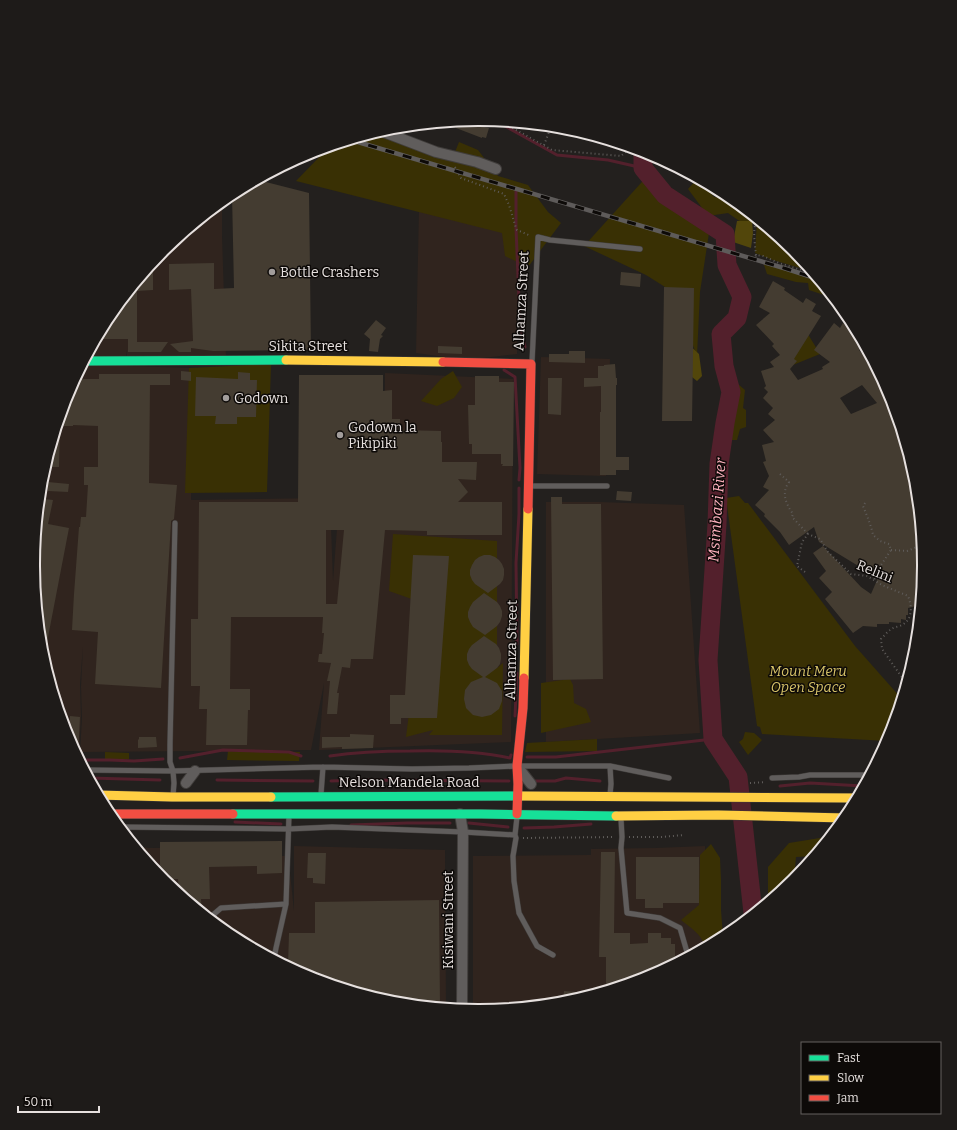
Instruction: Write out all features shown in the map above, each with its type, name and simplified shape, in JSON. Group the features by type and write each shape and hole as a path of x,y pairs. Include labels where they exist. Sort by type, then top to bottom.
{"main road":[{"name":"Sikita Street","path":"91,361 316,360 532,364"},
{"name":"Alhamza Street","path":"517,814 517,766 524,708 532,364"},
{"name":"Nelson Mandela Road","path":"105,794 172,797 610,796 850,798"},
{"path":"118,815 517,814 621,816 718,815 836,818"}],"street":[{"path":"392,135 436,152 477,162 496,169"},
{"path":"517,766 531,784"},
{"path":"186,783 195,771"},
{"path":"460,814 463,832"},
{"name":"Kisiwani Street","path":"462,1003 463,832"}],"lane":[{"path":"538,237 550,240 640,249"},
{"name":"Alhamza Street","path":"532,364 538,237"},
{"path":"528,486 607,486"},
{"path":"172,797 174,782 170,762 170,744 175,522"},
{"path":"91,770 195,771 323,767 412,769 517,766 610,766 668,778"},
{"path":"610,766 610,796"},
{"path":"321,797 323,767"},
{"path":"772,778 810,775 863,775"},
{"path":"275,953 286,904 289,814"},
{"path":"517,814 516,838 513,856 519,913 537,946 553,955"},
{"path":"621,816 622,837 620,848 627,913 660,918 680,928 687,951"},
{"path":"127,826 288,829 332,827 515,835"},
{"path":"214,914 221,908 286,904"}],"path":[{"path":"512,128 552,150 621,156 625,152"},
{"path":"544,145 549,132"},
{"name":"Alhamza Street","path":"453,164 461,178 504,194 517,230 538,237"},
{"path":"754,260 756,255 754,238 755,225"},
{"path":"756,255 763,256 804,272"},
{"name":"Relini","path":"780,474 789,482 786,487 786,503 793,514 792,517 808,534 820,539 828,552 851,574 867,576 882,585 908,596 910,600 911,614 903,624 891,629 881,639 882,649 902,678"},
{"path":"865,503 863,506 871,524 873,535 880,541 889,544 890,550 874,580"},
{"path":"805,572 797,566 802,542 808,534"},
{"path":"890,550 907,551 916,547"}],"shaded area":[{"path":"419,208 519,234 517,354 467,360 416,353"},
{"path":"222,210 226,357 127,356 127,350 126,357 93,357 114,321 149,276 189,235"},
{"path":"737,221 750,221 752,223 753,233 751,248 733,242"},
{"path":"686,342 699,354 702,376 697,381 687,373"},
{"path":"541,357 610,359 606,476 537,474"},
{"path":"89,363 94,363 94,365 193,368 191,500 330,498 333,581 339,502 384,497 385,373 513,379 511,742 319,750 324,683 311,750 82,752 80,749 83,646 80,684 81,716 79,747 63,706 48,651 41,594 40,565 41,536 48,479 63,424 73,397"},
{"path":"546,502 684,505 700,733 546,742"},
{"path":"294,846 445,850 446,1003 421,1000 365,989 311,970 259,945 235,930 189,895 168,875 143,847 276,847 277,856 288,856 288,853 294,911"},
{"path":"705,846 708,939 646,970 592,989 536,1000 507,1003 473,1004 473,856 591,855 591,849"}],"green space":[{"path":"388,136 455,152 459,142 478,150 498,176 528,185 548,212 561,223 528,267 505,256 502,233 296,181 319,157 365,141"},
{"path":"650,173 709,233 700,292 697,356 673,292 646,275 584,246"},
{"path":"694,183 698,185 710,193 714,197 722,200 750,221 745,225 728,213 708,216 688,189"},
{"path":"757,226 768,235 801,268 773,260 755,253"},
{"path":"763,262 764,264 808,277 823,295 809,290 808,283 796,282 767,274"},
{"path":"803,326 820,354 788,367"},
{"path":"271,364 267,492 185,493 189,368"},
{"path":"453,371 462,387 454,398 437,406 421,401 441,379"},
{"path":"738,384 745,390 743,408 746,410 746,427 740,429 737,440 730,440"},
{"name":"Mount Meru Open Space","path":"739,496 745,503 748,503 855,646 897,694 880,741 762,734 760,727 757,726 726,498"},
{"path":"393,534 497,541 496,669 503,663 502,735 429,735 433,730 406,737 423,603 389,591"},
{"path":"570,679 573,685 574,703 586,709 591,722 541,733 541,683"},
{"path":"745,732 754,733 762,740 748,755 739,742 743,739"},
{"path":"597,739 597,751 525,752 527,743"},
{"path":"228,751 300,752 299,761 227,760"},
{"path":"105,752 129,753 129,759 105,760"},
{"path":"821,838 806,856 796,857 795,868 768,895 768,867 789,843"},
{"path":"711,844 720,858 721,880 722,930 703,942 692,929 681,920 699,905 700,855"}],"building":[{"path":"478,126 489,128 486,138 482,138 456,128"},
{"name":"Bottle Crashers","path":"265,182 309,193 311,350 213,351 191,348 191,352 179,352 170,344 193,341 191,289 169,290 169,264 214,263 214,289 234,288 232,202"},
{"path":"153,272 153,290 137,291 137,342 168,342 161,352 128,352 128,339 103,339 114,321 131,298"},
{"path":"621,272 641,274 640,287 620,285"},
{"path":"773,281 785,288 784,290 803,303 806,298 816,304 812,311 821,316 794,359 797,361 790,369 798,380 823,369 822,367 830,362 814,350 834,323 840,328 843,323 872,371 884,397 894,424 909,479 916,536 917,565 915,606 908,608 906,620 901,619 901,623 889,622 889,624 877,624 877,627 863,626 853,633 825,599 832,592 819,578 826,571 813,553 823,546 861,587 871,594 878,578 819,542 814,527 789,545 780,532 764,516 765,514 755,505 769,490 763,487 769,476 763,462 766,461 762,445 774,442 763,430 775,420 768,414 773,408 763,398 768,392 764,388 766,386 761,371 774,367 770,362 780,355 772,346 774,344 756,325 770,313 759,307","holes":["862,385 877,403 851,414 840,398"]},
{"path":"664,287 694,288 692,421 662,421"},
{"path":"376,320 386,328 381,335 383,336 380,339 378,352 369,351 370,339 364,334"},
{"path":"438,346 462,347 462,354 438,353"},
{"path":"569,351 585,351 585,363 549,362 549,354 569,354"},
{"path":"615,364 617,378 616,457 629,457 629,470 616,470 616,475 600,475 601,386 584,387 584,378 598,378 598,366"},
{"path":"181,371 191,372 191,381 181,380"},
{"name":"Godown","path":"238,372 250,373 250,380 257,380 256,417 237,417 237,424 215,424 216,416 195,416 196,377 238,379"},
{"path":"99,374 170,374 170,385 150,385 149,483 177,485 174,519 171,521 161,688 95,684 98,632 72,630 79,527 81,517 86,517 88,485 84,485 84,467 98,467 98,426 62,426 81,379 99,379"},
{"path":"299,375 383,375 383,391 392,390 392,419 400,419 400,430 441,431 442,462 477,462 476,480 458,479 468,492 458,502 502,502 502,535 427,535 427,531 385,530 373,659 351,659 350,668 342,667 337,693 339,693 337,714 327,714 330,681 327,681 331,663 318,662 319,654 322,654 324,633 322,633 323,617 231,617 230,689 250,689 247,745 206,745 207,709 199,709 200,686 191,686 191,619 198,619 199,502 298,502","holes":["326,530 344,530 337,604 326,604"]},
{"path":"475,376 499,376 499,382 514,382 513,466 502,466 501,454 472,454 472,444 469,444 468,405 475,405"},
{"path":"548,378 562,378 561,415 548,414"},
{"path":"60,435 59,467 51,467"},
{"path":"48,482 69,484 68,492 48,491"},
{"path":"617,491 632,492 631,501 616,500"},
{"path":"551,497 562,497 562,504 601,504 603,679 553,680"},
{"path":"45,499 53,500 48,524 69,528 47,643 41,594 40,565 41,536"},
{"path":"413,555 449,556 437,718 401,718 401,724 390,724 390,695 405,695"},
{"path":"484,555 495,557 502,564 504,569 503,580 488,593 475,584 470,575 470,570 475,560"},
{"path":"484,593 497,602 502,611 500,622 485,635 473,627 468,617 468,612 473,602"},
{"path":"484,636 496,644 501,654 500,664 485,677 497,683 502,691 502,701 499,709 491,715 482,717 473,715 466,708 464,699 465,690 471,682 483,677 469,665 467,654 472,645"},
{"path":"70,716 80,717 79,745 73,733 70,724"},
{"path":"350,734 374,735 373,748 322,748 322,737 350,737"},
{"path":"139,737 156,737 157,747 138,748"},
{"path":"282,841 282,873 257,874 257,866 209,867 210,899 201,899 201,905 178,885 178,879 172,879 160,866 160,842"},
{"path":"601,852 615,852 614,933 630,933 630,944 648,943 648,933 661,933 661,938 671,938 671,944 675,944 675,956 646,970 606,984 606,957 599,957"},
{"path":"308,853 326,853 325,884 313,883 313,878 307,878"},
{"path":"636,857 699,857 699,903 663,903 663,908 645,908 645,899 636,899"},
{"path":"439,900 440,1002 421,1000 365,989 311,970 288,959 289,933 315,933 315,902"},
{"path":"564,991 577,992 577,992 564,995"}],"waterway":[{"path":"507,127 557,155 608,160 643,168"},
{"name":"Msimbazi River","path":"643,159 643,168 665,195 725,234 727,265 742,297 737,318 721,334 724,366 731,392 719,464 717,524 708,660 713,739 738,777 752,907"},
{"path":"516,191 520,325 525,347"},
{"path":"504,370 515,377 520,468 519,480"},
{"path":"517,644 516,563 519,488"},
{"path":"515,716 517,673"},
{"path":"527,757 556,757 713,739"},
{"path":"180,758 223,750 289,752 301,756"},
{"path":"330,756 390,751 473,752 510,758 511,755"},
{"path":"86,760 134,761 163,759"},
{"path":"96,778 160,780"},
{"path":"532,781 555,781 566,778 600,781"},
{"path":"217,780 313,781"},
{"path":"331,781 509,781"},
{"path":"780,786 810,783 857,786"},
{"path":"235,822 281,824"},
{"path":"351,825 450,823"},
{"path":"469,823 508,827"},
{"path":"524,828 591,824"}],"railway":[{"path":"360,143 808,276"}],"traffic: fast":[{"path":"91,361 286,360"},
{"path":"271,797 521,796"},
{"path":"233,814 481,814 616,816"}],"traffic: slow":[{"path":"286,360 443,362"},
{"path":"524,678 528,509"},
{"path":"106,795 271,797"},
{"path":"521,796 850,798"},
{"path":"616,816 718,815 836,818"}],"traffic: jam":[{"path":"443,362 531,364 528,509"},
{"path":"517,814 517,766 523,708 524,678"},
{"path":"118,814 233,814"}],"place":[{"name":"Bottle Crashers","path":"272,272"},
{"name":"Godown","path":"226,398"},
{"name":"Godown la Pikipiki","path":"340,435"}]}
